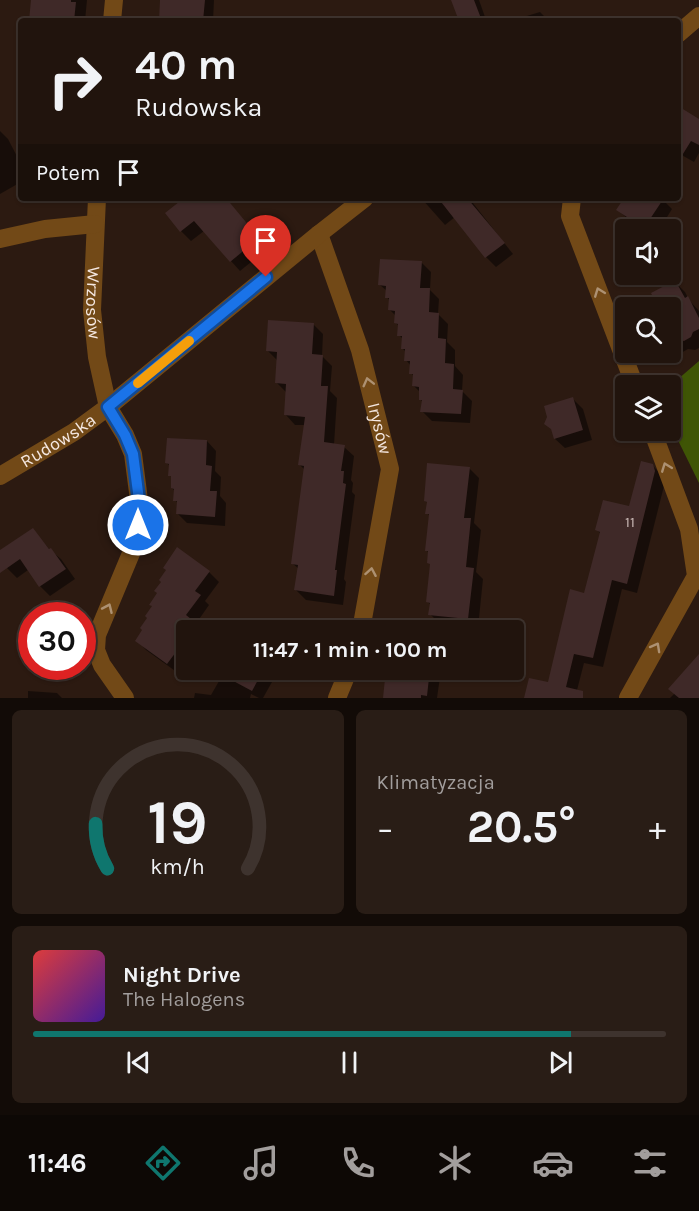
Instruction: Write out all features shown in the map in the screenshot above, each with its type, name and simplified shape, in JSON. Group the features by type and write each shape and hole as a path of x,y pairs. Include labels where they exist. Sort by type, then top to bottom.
{"street":[{"path":"112,18 114,0"},
{"path":"681,31 699,16"},
{"name":"Wrzosów","path":"97,201 92,310 97,357 108,407 125,435 133,454 139,500 138,525 129,559 97,635 96,650 102,665 125,698"},
{"name":"Rudowska","path":"0,476 74,432 108,407 361,201"},
{"path":"572,201 570,216 631,375"},
{"path":"0,239 45,229 95,224"},
{"name":"Irysów","path":"319,234 360,350 390,469 363,620"},
{"path":"628,698 696,576 690,529 656,441"},
{"path":"337,698 344,680"}],"green space":[{"path":"699,361 699,483 678,441 681,441 681,377"}],"building":[{"path":"31,0 76,2 74,18 29,18"},
{"path":"160,0 205,0 203,18 159,18"},
{"path":"451,0 474,0 481,18 458,18"},
{"path":"681,108 699,119 699,145 691,141 681,157"},
{"path":"180,201 228,201 259,238 230,262 194,221 180,232 165,213"},
{"path":"440,201 470,201 505,243 485,258"},
{"path":"622,201 662,201 650,219 630,219 616,210"},
{"path":"380,259 422,261 420,288 430,288 429,312 439,313 438,338 446,339 445,363 454,364 453,389 463,390 461,414 420,412 422,400 419,400 419,387 412,386 413,374 409,374 410,361 404,361 405,349 401,349 402,336 397,336 398,324 394,323 395,311 388,310 389,298 385,298 386,286 378,285"},
{"path":"666,285 678,285 685,298 688,296 699,318 699,329 693,332 691,337 681,340 681,297 653,297 651,293"},
{"path":"268,320 314,323 312,354 323,355 321,386 328,386 324,442 345,445 341,471 344,471 343,483 346,484 334,596 294,590 298,565 291,564 304,466 298,465 305,417 284,415 286,384 275,383 277,352 266,351"},
{"path":"573,397 583,430 554,439 551,429 544,424 547,417 544,406"},
{"path":"167,438 207,440 206,465 212,466 210,491 217,491 215,517 176,514 177,501 173,501 174,489 171,488 171,476 168,476 169,464 165,463"},
{"path":"641,461 653,464 655,471 627,584 612,580 593,658 574,654 566,687 583,691 583,698 524,698 529,678 548,682 570,589 584,593 600,532 595,530 603,500 629,506"},
{"path":"427,463 470,467 464,518 471,518 466,567 474,568 468,619 428,615 430,603 426,602 430,564 427,563 428,551 425,551 429,514 425,514 427,502 424,501"},
{"path":"33,528 66,569 39,587 20,559 0,573 0,550"},
{"path":"177,547 210,571 195,591 201,595 186,615 191,619 176,620 176,652 167,664 135,641 147,618 145,616 152,606 149,605 157,593 154,591 166,570 163,568"},
{"path":"699,654 699,698 679,698 668,689"},
{"path":"232,680 258,680 252,691"},
{"path":"385,680 429,680 427,696 383,698"}],"slow traffic":[{"path":"138,383 189,341"}],"route":[{"path":"138,525 139,500 133,454 125,435 108,407 266,277"}]}
